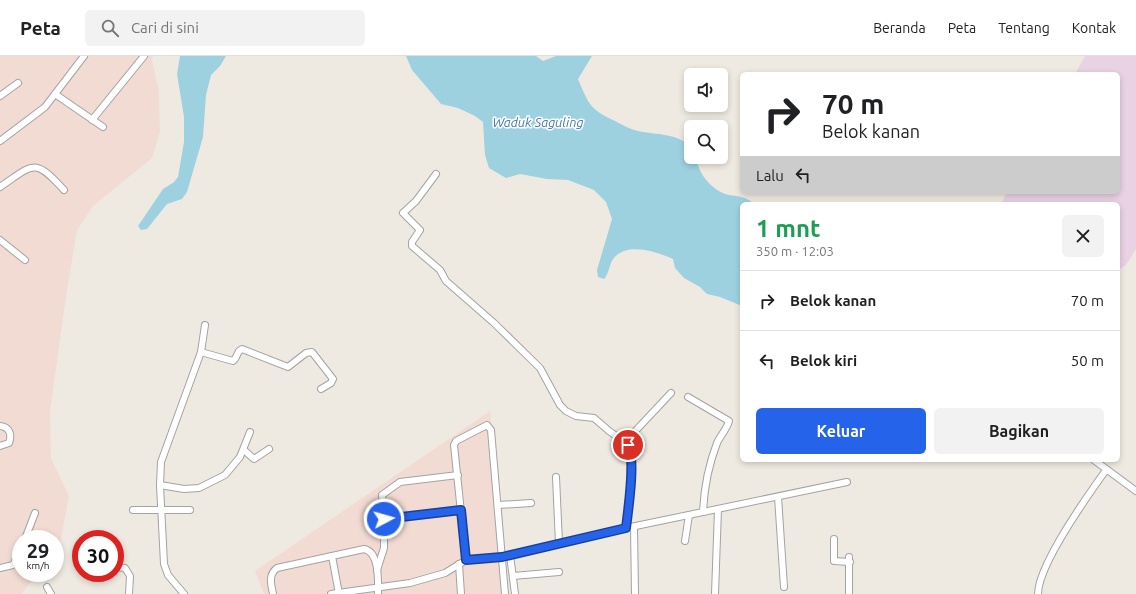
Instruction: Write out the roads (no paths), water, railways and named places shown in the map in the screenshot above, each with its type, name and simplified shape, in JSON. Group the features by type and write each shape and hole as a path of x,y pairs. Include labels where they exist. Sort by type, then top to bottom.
{"street":[{"path":"0,141 45,107 84,56"},
{"path":"92,120 144,56"},
{"path":"0,96 18,83"},
{"path":"55,94 103,128"},
{"path":"0,187 28,168 37,167 47,171 64,190"},
{"path":"436,174 416,201 403,213 420,230 411,244 412,246 440,270 446,281 494,323 540,368 560,405 566,411 576,416 594,418 625,442 629,447 631,456 630,492 626,528"},
{"path":"0,240 25,260"},
{"path":"184,594 165,568 160,485 161,462 201,352 205,325"},
{"path":"201,352 233,361 236,359 239,350 242,349 288,367 306,353 312,352 333,379 331,383 321,389"},
{"path":"625,442 671,393"},
{"path":"688,397 729,421 718,442 713,457 702,512"},
{"path":"466,560 454,442 484,425 488,426 491,430 505,594"},
{"path":"0,426 4,426 9,430 11,437 8,443 0,446"},
{"path":"160,485 184,489 199,488 225,475 240,457 250,432"},
{"path":"244,450 255,459 269,449"},
{"path":"1096,462 1136,491"},
{"path":"1038,594 1041,575 1048,561 1089,493 1106,470"},
{"path":"376,571 384,548 382,495 396,484 458,475"},
{"path":"556,477 559,543"},
{"path":"331,594 428,578 445,573 466,560 502,557 626,528 847,482"},
{"path":"778,497 784,587"},
{"path":"498,505 531,503"},
{"path":"715,594 718,509"},
{"path":"133,510 190,510"},
{"path":"384,519 461,510"},
{"path":"28,530 34,513"},
{"path":"685,541 689,515"},
{"path":"634,527 635,594"},
{"path":"834,539 834,561 850,560 849,594"},
{"path":"273,594 271,578 272,572 277,568 367,550 375,562 378,594"},
{"path":"510,555 515,594"},
{"path":"332,556 339,593"},
{"path":"459,564 461,594"},
{"path":"0,568 12,565"},
{"path":"124,568 128,572 129,594"},
{"path":"513,576 559,572"},
{"path":"47,587 51,594"}],"water":[{"path":"180,56 226,56 220,66 211,75 206,95 203,137 187,192 182,199 167,204 147,229 141,230 138,226 163,189 174,182 178,177 184,142 184,117 177,74"},
{"name":"Waduk Saguling","path":"406,56 536,56 543,61 556,56 592,56 578,79 587,99 594,108 605,116 631,129 666,135 684,142 684,164 698,164 705,179 720,192 744,198 752,202 740,202 740,305 720,297 707,294 700,287 684,278 675,268 673,259 651,251 634,249 626,250 613,259 604,279 598,277 597,270 612,219 606,202 594,190 568,180 547,179 520,174 506,178 489,168 485,155 483,122 475,116 458,108 441,104 412,70"}]}
